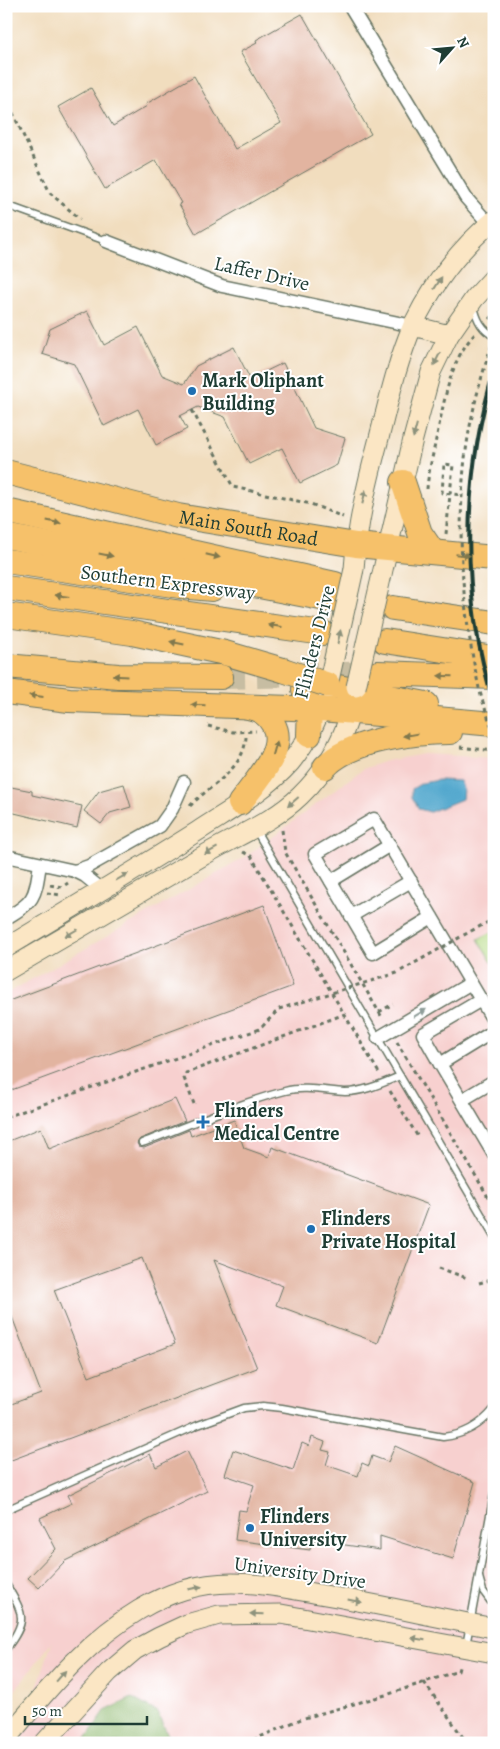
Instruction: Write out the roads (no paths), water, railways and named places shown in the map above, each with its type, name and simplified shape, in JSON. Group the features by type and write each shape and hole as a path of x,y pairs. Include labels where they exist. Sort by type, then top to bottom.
{"highway":[{"name":"Main South Road","path":"6,472 178,516 356,545 388,548 443,541 494,558"},
{"path":"403,482 420,533 443,541"},
{"path":"6,487 178,516"},
{"path":"6,511 333,592"},
{"path":"6,536 333,592"},
{"name":"Southern Expressway","path":"6,561 180,586 333,592"},
{"name":"Southern Expressway","path":"6,588 323,633"},
{"path":"394,603 494,623"},
{"path":"6,615 132,633 225,653 283,670 333,695 494,724"},
{"path":"385,641 494,658"},
{"path":"6,666 118,676 221,677"},
{"path":"378,673 494,677"},
{"path":"6,692 69,700 246,707 260,710 267,715 275,726 277,743 269,763 240,804"},
{"path":"308,735 333,695"},
{"path":"246,707 333,695 494,717"},
{"path":"325,767 333,759 356,747 402,736 433,732 494,733"}],"street":[{"path":"350,6 466,198 493,226"},
{"name":"Flinders Drive","path":"6,971 209,852 254,828 291,804 325,767 338,747 333,695 354,569 359,521 399,365 413,326 444,273 459,255 493,226"},
{"name":"Laffer Drive","path":"106,241 222,286 413,326"},
{"name":"Flinders Drive","path":"333,695 382,574 431,372 449,335 474,299 494,277"},
{"path":"413,326 449,335"},
{"path":"6,948 240,804 280,772 300,750 308,735"},
{"path":"72,876 156,829 166,819 172,809 184,782"},
{"path":"240,804 254,828"},
{"path":"432,917 373,953 315,854 374,819 390,845 494,1022"},
{"path":"331,880 390,845"},
{"path":"6,856 40,864 72,876 85,876 102,889"},
{"path":"6,918 24,908 32,899 40,864"},
{"path":"351,916 411,881"},
{"path":"378,1038 471,983"},
{"path":"481,1000 424,1034 494,1155"},
{"path":"440,1064 494,1032"},
{"path":"462,1100 494,1081"},
{"path":"482,1135 494,1128"},
{"name":"University Drive","path":"6,1739 68,1668 92,1644 138,1610 161,1598 181,1591 233,1583 276,1587 494,1628"},
{"path":"44,1743 109,1672 135,1650 187,1624 220,1615 281,1614 494,1652"}],"lane":[{"path":"6,204 106,241"},
{"path":"474,299 476,315 482,327 494,337"},
{"path":"254,828 494,1236"},
{"path":"142,1143 286,1091 301,1089 347,1092 366,1089 400,1076"},
{"path":"6,1510 198,1425 244,1408 263,1406 282,1408 444,1437 470,1430 494,1410"},
{"path":"466,1647 494,1493"},
{"path":"479,1576 483,1591 494,1606"},
{"path":"6,1584 22,1616 19,1630 6,1648"}],"water":[{"path":"439,780 460,781 463,789 462,799 430,812 419,809 412,797 412,789 422,783"}],"tunnel":[{"path":"331,600 393,608"},
{"path":"323,633 385,641"},
{"path":"221,677 378,673"}],"railway":[{"path":"494,371 483,412 476,453 469,537 475,621 494,703"}],"place":[{"name":"Mark Oliphant Building","path":"192,391"},
{"name":"Flinders Medical Centre","path":"203,1122"},
{"name":"Flinders Private Hospital","path":"311,1229"},
{"name":"Flinders University","path":"250,1528"}]}
